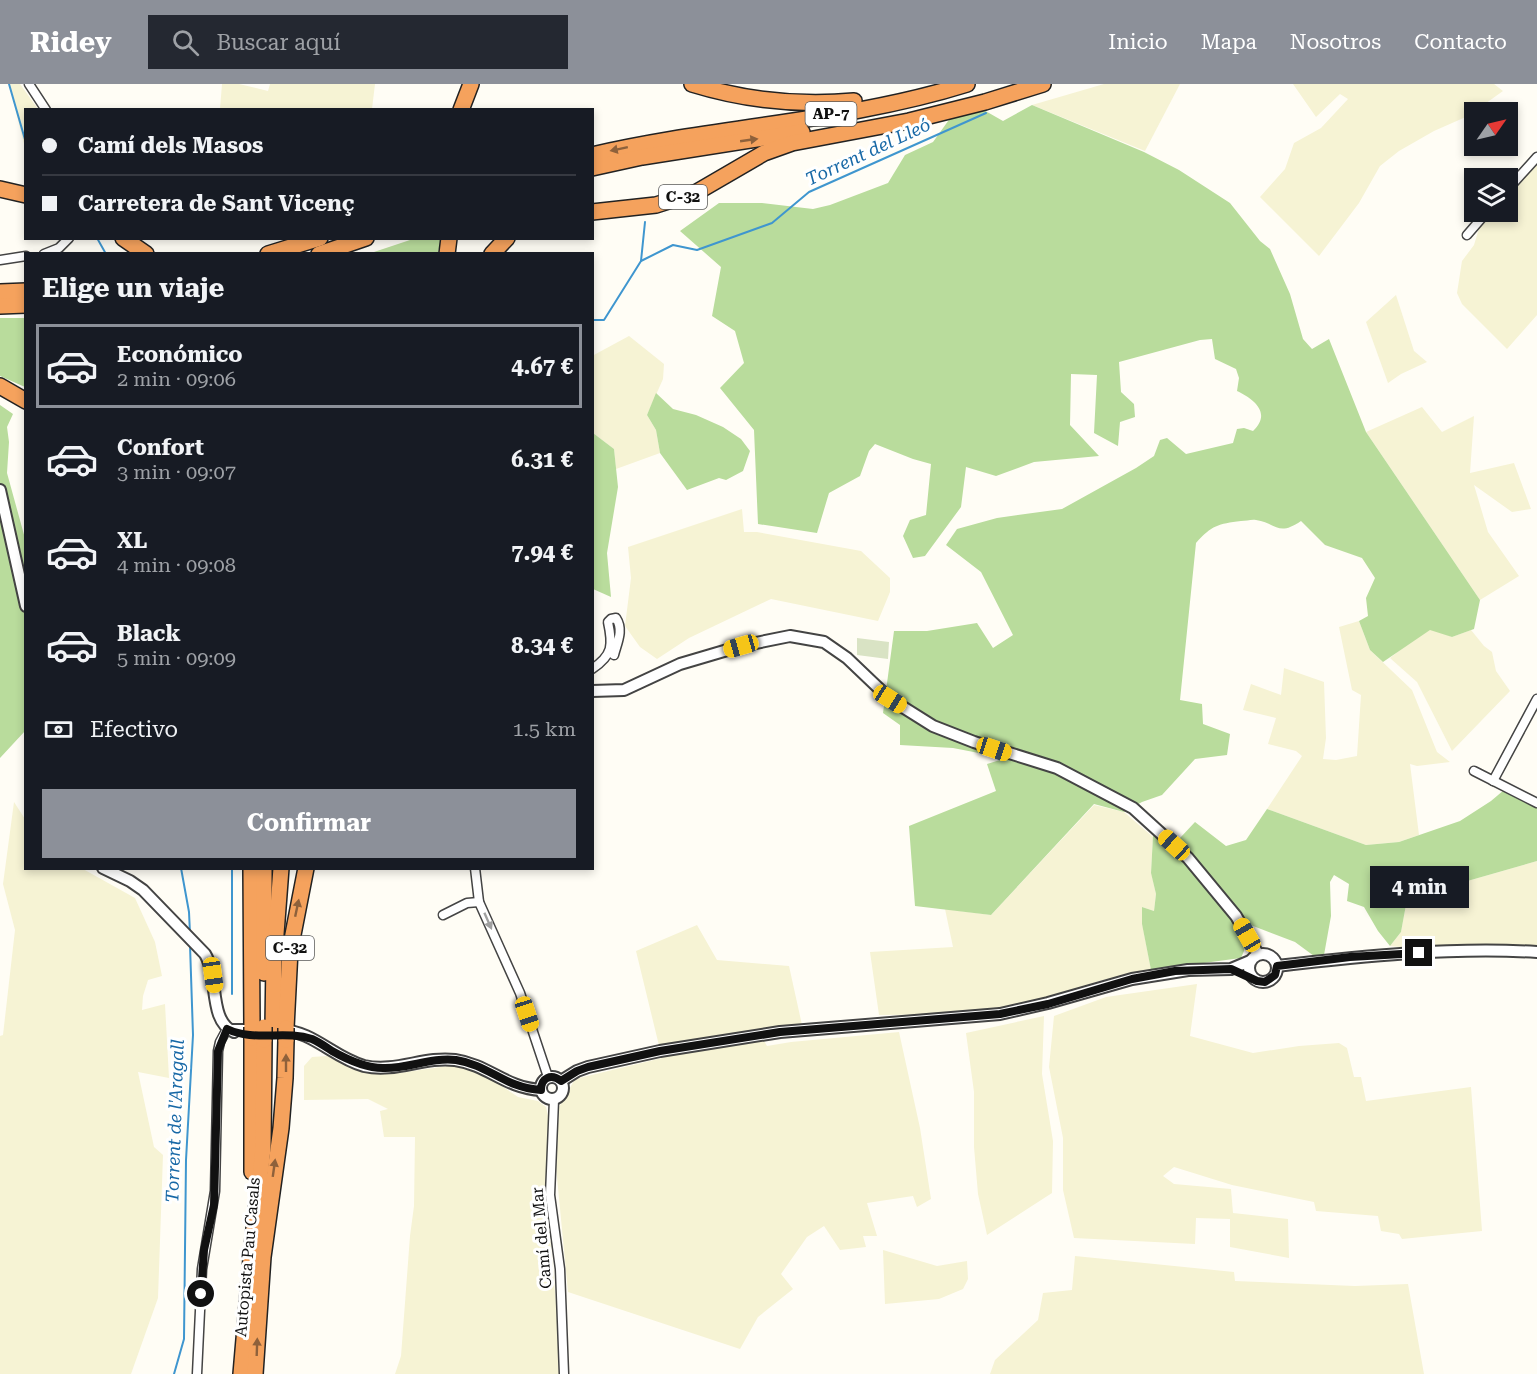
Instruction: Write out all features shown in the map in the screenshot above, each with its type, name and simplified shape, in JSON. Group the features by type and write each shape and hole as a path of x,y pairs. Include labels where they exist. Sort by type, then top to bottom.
{"highway":[{"path":"462,108 471,84"},
{"path":"692,84 754,99 819,103 858,100 952,84"},
{"name":"AP-7","path":"594,154 692,135 862,108 967,84"},
{"name":"AP-7","path":"594,168 642,157 873,120 941,106 1017,84"},
{"name":"C-32","path":"594,212 656,205 697,192 764,153 792,143 909,121 985,102 1043,84"},
{"path":"0,189 24,195"},
{"path":"126,240 143,252"},
{"path":"274,252 314,240"},
{"path":"325,252 360,240"},
{"path":"494,252 505,240"},
{"path":"0,292 24,291"},
{"path":"0,306 24,305"},
{"path":"0,387 24,401"},
{"name":"C-32","path":"251,870 269,1033"},
{"name":"C-32","path":"264,870 269,1033"},
{"name":"C-32","path":"269,1033 281,870"},
{"name":"C-32","path":"269,1033 287,974 306,870"},
{"name":"Autopista Pau Casals","path":"255,1374 263,1257 277,1144 273,1128 269,1033"},
{"name":"Autopista Pau Casals","path":"241,1374 263,1149 269,1033"}],"street":[{"path":"29,84 45,108"},
{"path":"1518,178 1537,157"},
{"path":"1467,235 1478,222"},
{"path":"49,252 59,248 67,240"},
{"path":"0,260 24,256"},
{"path":"0,490 24,597"},
{"path":"594,667 610,651 612,640 608,622 616,618 620,635 614,655"},
{"path":"594,690 624,690 680,664 741,646 790,636 824,642 847,658 890,699 933,726 974,742 1057,768 1133,808 1188,858 1236,916 1254,958"},
{"path":"1493,781 1536,702"},
{"path":"1474,771 1537,803"},
{"path":"107,870 137,885 205,954 211,968 218,1013 228,1030"},
{"path":"475,870 479,902 520,993 548,1077"},
{"path":"443,915 467,903 479,902"},
{"path":"1277,966 1350,957 1488,949 1537,952"},
{"path":"561,1081 588,1067 660,1051 780,1032 1000,1014 1162,973 1231,969 1254,958 1270,956 1277,966 1275,975 1269,981 1261,982 1231,969"},
{"path":"1253,979 1248,969 1254,958"},
{"path":"228,1030 293,1030 344,1058 373,1067 391,1068 453,1060 486,1070 507,1083 541,1090"},
{"path":"197,1374 202,1269 214,1191 218,1051 228,1030"},
{"path":"548,1077 555,1077 561,1081 563,1092 554,1100 547,1099 541,1090 542,1082 548,1077"},
{"name":"Camí del Mar","path":"554,1100 550,1195 560,1269 564,1374"}],"shaded area":[{"path":"9,84 20,84 37,108 24,108 24,144"},
{"path":"222,84 239,84 268,91 270,84 375,84 372,108 220,108"},
{"path":"1104,84 1180,84 1145,151 1032,105"},
{"path":"1293,84 1494,84 1503,91 1488,102 1464,102 1464,118 1434,131 1399,151 1380,166 1359,203 1319,256 1260,197 1285,169 1294,143 1321,128 1348,99 1340,94 1316,117"},
{"path":"1537,163 1537,315 1507,349 1462,304 1457,293 1462,261 1474,245 1480,225 1483,222 1518,222 1518,184"},
{"path":"1396,295 1414,351 1427,362 1388,383 1366,322"},
{"path":"629,336 664,364 663,379 647,415 656,430 660,453 616,469 614,449 594,434 594,355"},
{"path":"1422,407 1442,432 1474,416 1470,473 1514,463 1531,509 1512,512 1474,485 1488,532 1519,576 1480,600 1366,432"},
{"path":"742,509 744,532 757,532 861,551 890,578 890,592 878,621 771,599 689,638 657,659 640,647 625,626 631,578 628,547"},
{"path":"1359,621 1370,650 1412,690 1437,752 1450,762 1417,766 1410,764 1419,835 1399,842 1366,845 1267,809 1302,756 1296,751 1268,744 1276,718 1243,710 1251,684 1281,695 1284,668 1324,682 1326,738 1323,759 1336,760 1357,756 1361,695 1352,690 1339,627"},
{"path":"1429,627 1452,637 1471,630 1492,652 1496,671 1510,691 1452,751 1417,682 1390,658"},
{"path":"14,802 24,817 24,870 85,870 135,898 155,942 162,976 148,980 142,1010 165,1004 169,1078 138,1072 154,1147 163,1155 158,1298 131,1374 0,1374 0,1036 3,1035 15,930 3,884"},
{"path":"1094,805 1124,812 1153,837 1151,872 1156,894 1154,911 1142,907 1142,923 1151,970 1099,981 1049,999 998,1011 968,1014 879,1015 870,952 953,947 945,909 991,915"},
{"path":"1537,861 1537,948 1497,945 1419,949 1390,946 1401,932 1410,883 1437,880 1450,886"},
{"path":"697,925 717,960 789,966 802,1025 758,1030 767,1046 899,1032 920,1128 931,1199 917,1207 913,1196 867,1203 877,1236 863,1236 866,1247 840,1250 824,1226 807,1237 781,1274 793,1289 758,1317 740,1349 568,1292 556,1167 559,1107 575,1079 662,1058 636,951"},
{"path":"1197,984 1190,1036 1253,1053 1339,1043 1347,1048 1354,1077 1361,1077 1366,1101 1471,1087 1482,1231 1402,1239 1399,1234 1381,1231 1378,1216 1316,1211 1314,1202 1232,1185 1174,1167 1163,1176 1174,1184 1231,1189 1233,1213 1288,1219 1289,1258 1230,1247 1230,1219 1196,1218 1195,1244 1074,1238 1063,1190 1063,1138 1049,1067 1054,1016 1106,997"},
{"path":"1044,1016 1042,1074 1053,1141 1052,1193 987,1235 978,1194 974,1147 974,1092 966,1033"},
{"path":"327,1056 344,1063 382,1072 399,1073 455,1065 480,1071 518,1097 538,1101 546,1107 549,1120 549,1228 560,1374 395,1374 401,1356 414,1206 415,1137 384,1137 380,1111 388,1109 368,1099 304,1100 304,1066 312,1057"},
{"path":"883,1250 937,1266 967,1261 968,1279 963,1289 939,1299 885,1304"},
{"path":"1075,1256 1234,1272 1235,1281 1355,1286 1408,1284 1424,1374 990,1374 995,1360 1038,1320 1043,1293 1072,1290"}],"green space":[{"path":"1032,105 1144,152 1179,170 1230,203 1260,241 1270,249 1290,294 1303,339 1312,349 1329,339 1366,432 1480,600 1474,629 1452,637 1430,630 1383,662 1370,650 1359,621 1368,616 1366,598 1375,578 1362,558 1325,545 1301,521 1282,529 1253,520 1227,523 1211,529 1196,543 1180,700 1202,704 1203,724 1230,734 1227,755 1195,759 1162,795 1124,812 1094,804 991,915 915,906 909,826 996,791 987,764 1013,756 989,755 953,748 900,745 900,725 883,713 894,631 927,631 977,623 993,648 1013,635 981,572 946,545 957,529 997,518 1062,509 1154,456 1160,440 1167,438 1186,454 1233,443 1237,429 1244,428 1253,431 1261,418 1259,407 1237,391 1239,378 1236,369 1215,359 1212,339 1200,340 1119,362 1121,392 1134,404 1135,417 1120,422 1118,446 1094,433 1097,375 1071,374 1070,425 1099,456 1034,462 996,476 966,467 961,507 925,556 913,558 903,536 910,520 926,515 931,464 875,444 869,451 860,476 829,493 817,533 758,524 754,430 720,388 744,363 735,331 712,316 721,267 680,231 719,203 762,203 813,209 830,205 888,183 905,155 933,142 951,117 982,109 1003,121"},
{"path":"410,240 441,240 438,252 374,252"},
{"path":"0,318 24,318 24,387 0,376"},
{"path":"656,393 673,409 696,415 723,427 741,439 750,451 743,471 726,480 719,478 687,490 660,453 656,430 647,415"},
{"path":"0,405 13,414 7,427 9,442 7,473 24,535 24,732 0,758"},
{"path":"594,434 614,449 618,487 607,553 611,597 594,589"},
{"path":"857,638 889,642 888,659 857,655"},
{"path":"1504,790 1537,806 1537,861 1450,886 1436,880 1410,883 1401,932 1390,946 1364,907 1347,901 1349,884 1334,875 1330,882 1331,916 1324,955 1314,956 1295,942 1248,924 1241,958 1151,970 1142,924 1142,907 1154,911 1156,894 1151,873 1153,836 1180,838 1195,822 1226,846 1246,840 1267,809 1366,845 1399,842 1460,821"}],"waterway":[{"name":"Torrent de l'Aragall","path":"9,84 24,136"},
{"name":"Torrent del Lleó","path":"594,320 604,320 641,261 673,245 697,250 772,223 809,192 986,113"},
{"path":"641,261 645,222"},
{"name":"Torrent de l'Aragall","path":"98,240 105,252"},
{"name":"Torrent de l'Aragall","path":"181,870 189,912 190,934"},
{"name":"Torrent del Lleó","path":"232,870 232,994"},
{"name":"Torrent de l'Aragall","path":"174,1374 184,1339 186,1160 193,1035 190,945"}],"route":[{"path":"201,1294 204,1250 214,1205 218,1051 227,1029 245,1036 312,1039 344,1058 373,1067 391,1068 453,1060 475,1065 507,1083 541,1090 542,1082 548,1077 555,1077 561,1081 588,1067 660,1051 780,1032 907,1021 954,1020 1000,1014 1048,1004 1132,979 1175,971 1231,969 1257,981 1265,982 1273,978 1277,966 1350,957 1419,953"}]}
